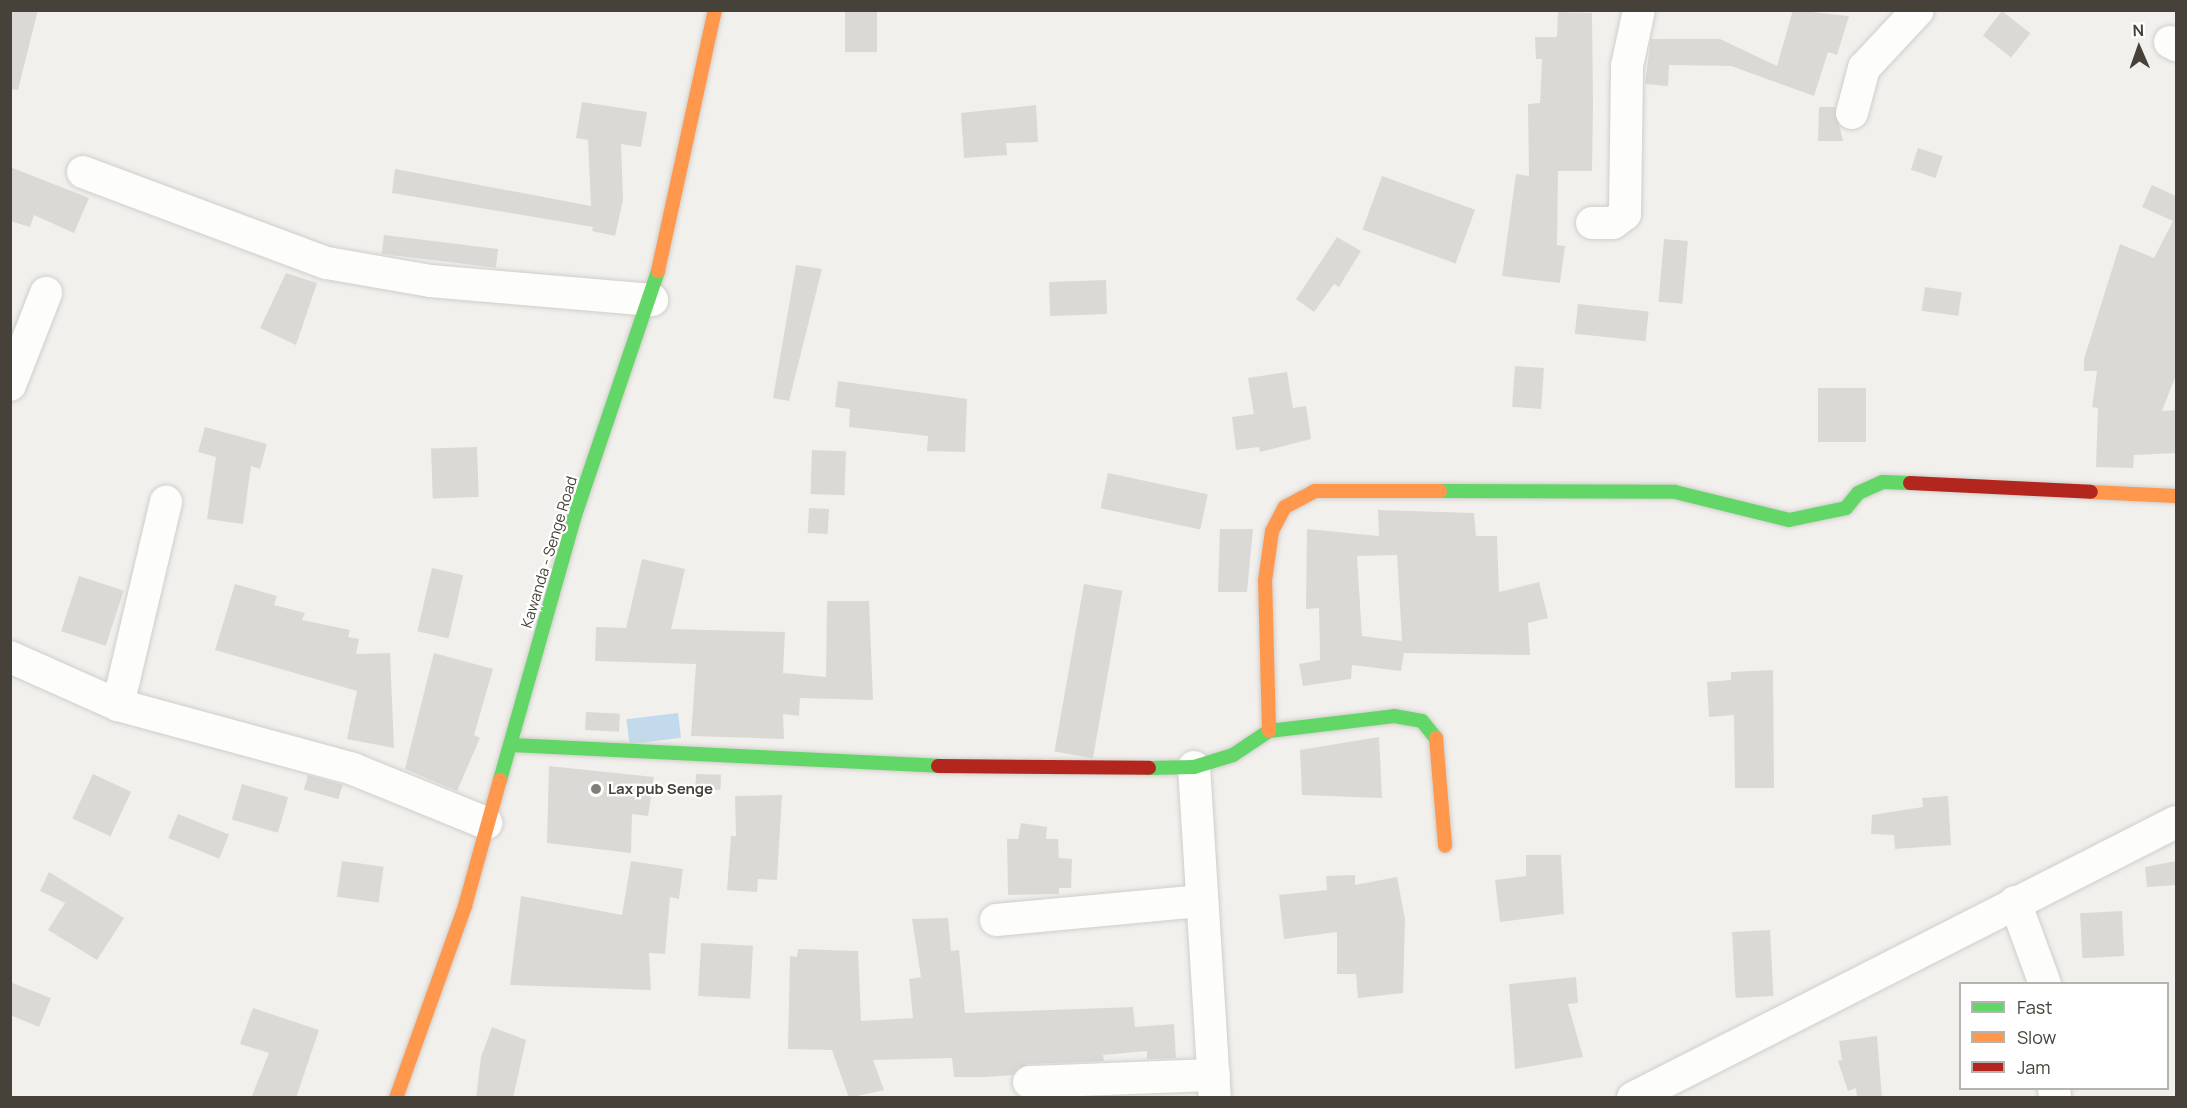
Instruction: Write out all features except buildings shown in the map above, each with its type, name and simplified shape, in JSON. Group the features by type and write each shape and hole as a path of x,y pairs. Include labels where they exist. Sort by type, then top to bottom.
{"street":[{"name":"Kawanda - Senge Road","path":"396,1098 438,994 486,823 512,745 574,518 652,300 715,10"},
{"path":"1593,223 1613,223 1624,214 1627,66 1639,10"},
{"path":"1852,113 1864,68 1918,10"},
{"path":"82,172 327,263 430,281 652,300"},
{"path":"10,385 46,293"},
{"path":"1269,731 1265,581 1272,531 1285,507 1314,491 1675,492 1789,520 1846,508 1858,493 1883,482 2176,496"},
{"path":"118,705 166,502"},
{"path":"10,657 118,705 353,769 486,823"},
{"path":"512,745 897,765 1194,767 1233,754 1269,731 1394,716 1422,721 1436,732 1440,750 1445,846"},
{"path":"1029,1082 1215,1087 1194,767"},
{"path":"1633,1098 1678,1087 2015,902 2176,822"},
{"path":"996,920 1202,901"},
{"path":"2015,902 2044,982"}],"water":[{"path":"678,713 681,738 629,744 626,719"}],"traffic: fast":[{"path":"500,780 574,518 658,271"},
{"path":"1440,491 1675,492 1789,520 1846,508 1858,493 1883,482 1910,483"},
{"path":"1149,768 1194,767 1233,755 1269,731 1394,716 1422,721 1436,738"},
{"path":"512,745 938,766"}],"traffic: slow":[{"path":"658,271 715,10"},
{"path":"1269,731 1265,581 1272,531 1285,507 1315,491 1440,491"},
{"path":"2091,492 2176,496"},
{"path":"1436,738 1445,846"},
{"path":"396,1098 465,906 500,780"}],"traffic: jam":[{"path":"1910,483 2091,492"},
{"path":"938,766 1149,768"}],"place":[{"name":"Lax pub Senge","path":"596,789"}]}
